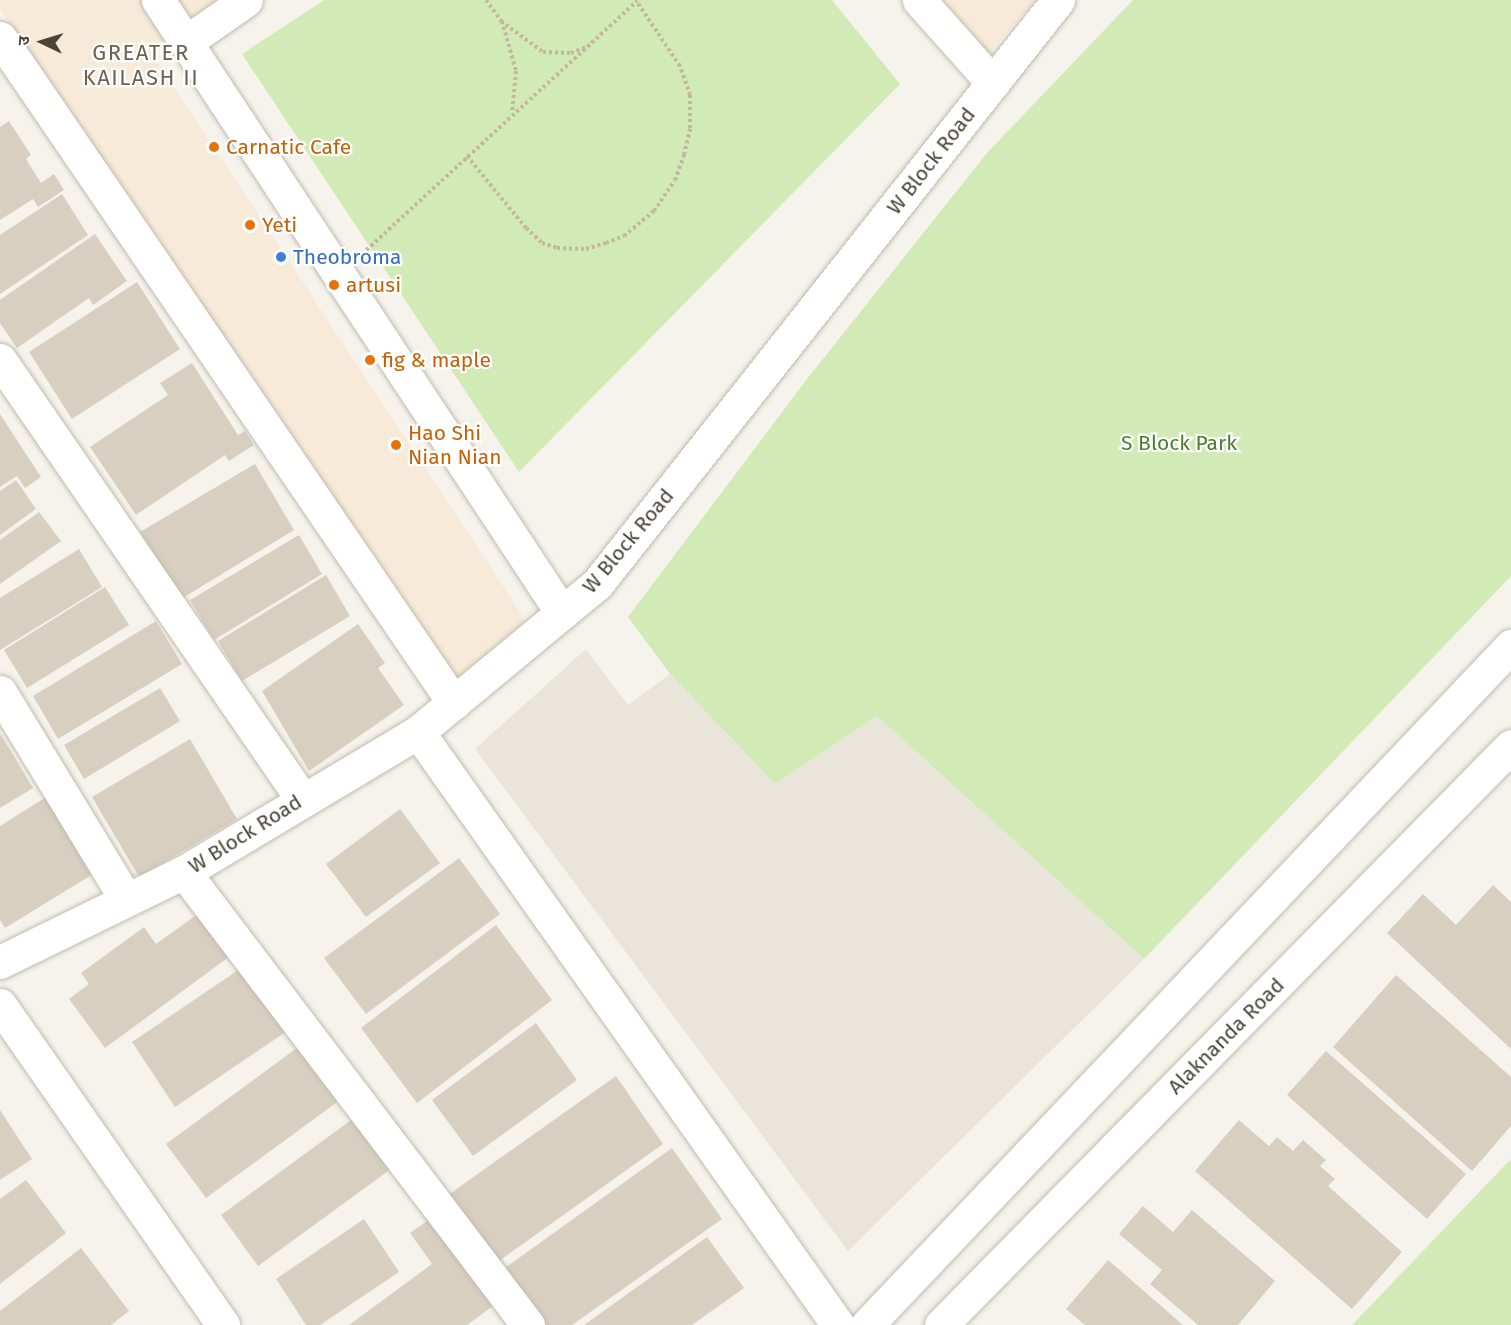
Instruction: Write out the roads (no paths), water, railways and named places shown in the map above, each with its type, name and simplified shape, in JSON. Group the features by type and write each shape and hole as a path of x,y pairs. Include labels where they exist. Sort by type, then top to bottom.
{"street":[{"path":"158,0 562,613"},
{"path":"186,42 246,0"},
{"path":"919,0 993,83"},
{"name":"W Block Road","path":"0,962 184,872 302,799 418,732 597,584 1059,0"},
{"path":"0,38 454,703"},
{"path":"0,360 302,799"},
{"path":"867,1325 1511,646"},
{"path":"0,692 126,899"},
{"path":"418,732 838,1325"},
{"name":"Alaknanda Road","path":"941,1325 1511,746"},
{"path":"184,872 528,1325"},
{"path":"0,1005 223,1325"}],"place":[{"name":"Carnatic Cafe","path":"214,147"},
{"name":"Yeti","path":"250,225"},
{"name":"Theobroma","path":"281,257"},
{"name":"artusi","path":"334,285"},
{"name":"fig & maple","path":"370,360"},
{"name":"Hao Shi Nian Nian","path":"396,445"}],"district":[{"name":"GREATER KAILASH II","path":"141,64"}],"park label":[{"name":"S Block Park","path":"1179,443"}]}
